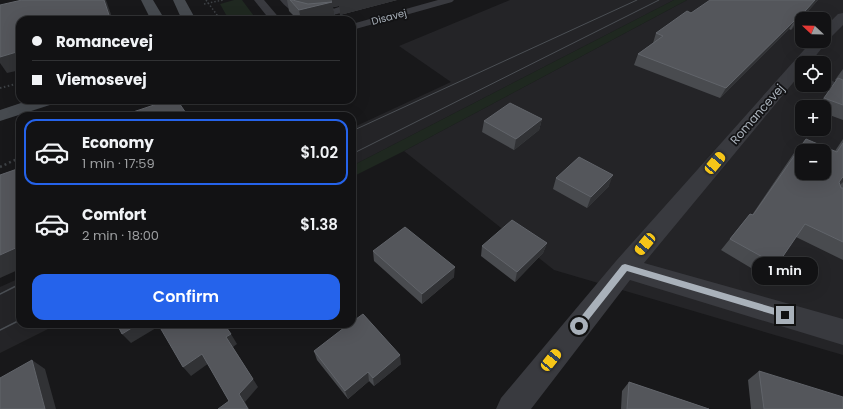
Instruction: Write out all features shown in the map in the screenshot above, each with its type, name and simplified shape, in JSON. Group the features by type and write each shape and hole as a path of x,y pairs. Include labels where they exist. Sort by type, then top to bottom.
{"street":[{"path":"147,0 156,16"},
{"path":"179,0 187,16"},
{"name":"Romancevej","path":"831,32 843,17"},
{"name":"Romancevej","path":"812,56 818,48"},
{"name":"Romancevej","path":"512,409 625,268 795,76"},
{"path":"0,106 16,98"},
{"path":"0,116 35,104"},
{"path":"625,268 843,332"}],"lane":[{"path":"259,0 273,16"},
{"path":"285,0 295,10 309,13 323,13 352,6 367,0"},
{"name":"Disavej","path":"356,26 449,0"},
{"path":"831,85 843,89"}],"path":[{"path":"206,0 217,16"},
{"path":"0,88 16,84"},
{"path":"0,167 16,160"}],"shaded area":[{"path":"234,0 242,0 254,16 227,16 220,4"},
{"path":"510,0 674,0 356,164 356,126 451,82 399,46"},
{"path":"674,0 687,0 404,151 356,175 356,164"},
{"path":"687,0 843,0 843,355 554,270 404,151"},
{"path":"16,280 16,328 50,328 0,353 0,287"}],"building":[{"path":"22,0 104,0 109,15 16,16 16,52 0,57 0,5"},
{"path":"290,0 308,4 332,2 299,10"},
{"path":"710,0 815,0 804,12 795,12 795,20 726,88 638,54 663,36 656,33 687,11 691,13"},
{"path":"838,78 843,80 843,105 824,98 828,92 831,92 831,88"},
{"path":"510,103 542,119 516,139 484,121"},
{"path":"157,104 180,104 185,112 133,112"},
{"path":"806,139 818,144 803,144"},
{"path":"843,143 843,177 839,182 841,188 843,188 843,242 805,224 777,265 730,239 750,214 753,215 795,155 795,180 831,180 831,149 837,152"},
{"path":"579,157 613,175 591,197 556,178"},
{"path":"16,169 16,248 0,255 0,175"},
{"path":"512,220 547,243 517,272 482,246"},
{"path":"405,227 455,267 422,294 373,251"},
{"path":"363,314 400,355 373,378 368,372 345,391 314,351 344,328 356,328 356,319"},
{"path":"119,328 132,328 122,334"},
{"path":"160,328 227,328 231,334 226,337 253,379 239,394 248,409 218,409 229,401 202,354 183,367"},
{"path":"32,360 45,409 0,409 0,378"},
{"path":"759,371 843,397 843,409 764,409"},
{"path":"629,382 709,409 627,409"}],"tram line":[{"path":"356,129 637,0"},
{"path":"356,152 659,0"},
{"path":"0,294 16,286"},
{"path":"0,330 16,322"}],"route":[{"path":"579,326 625,268 785,315"}]}
